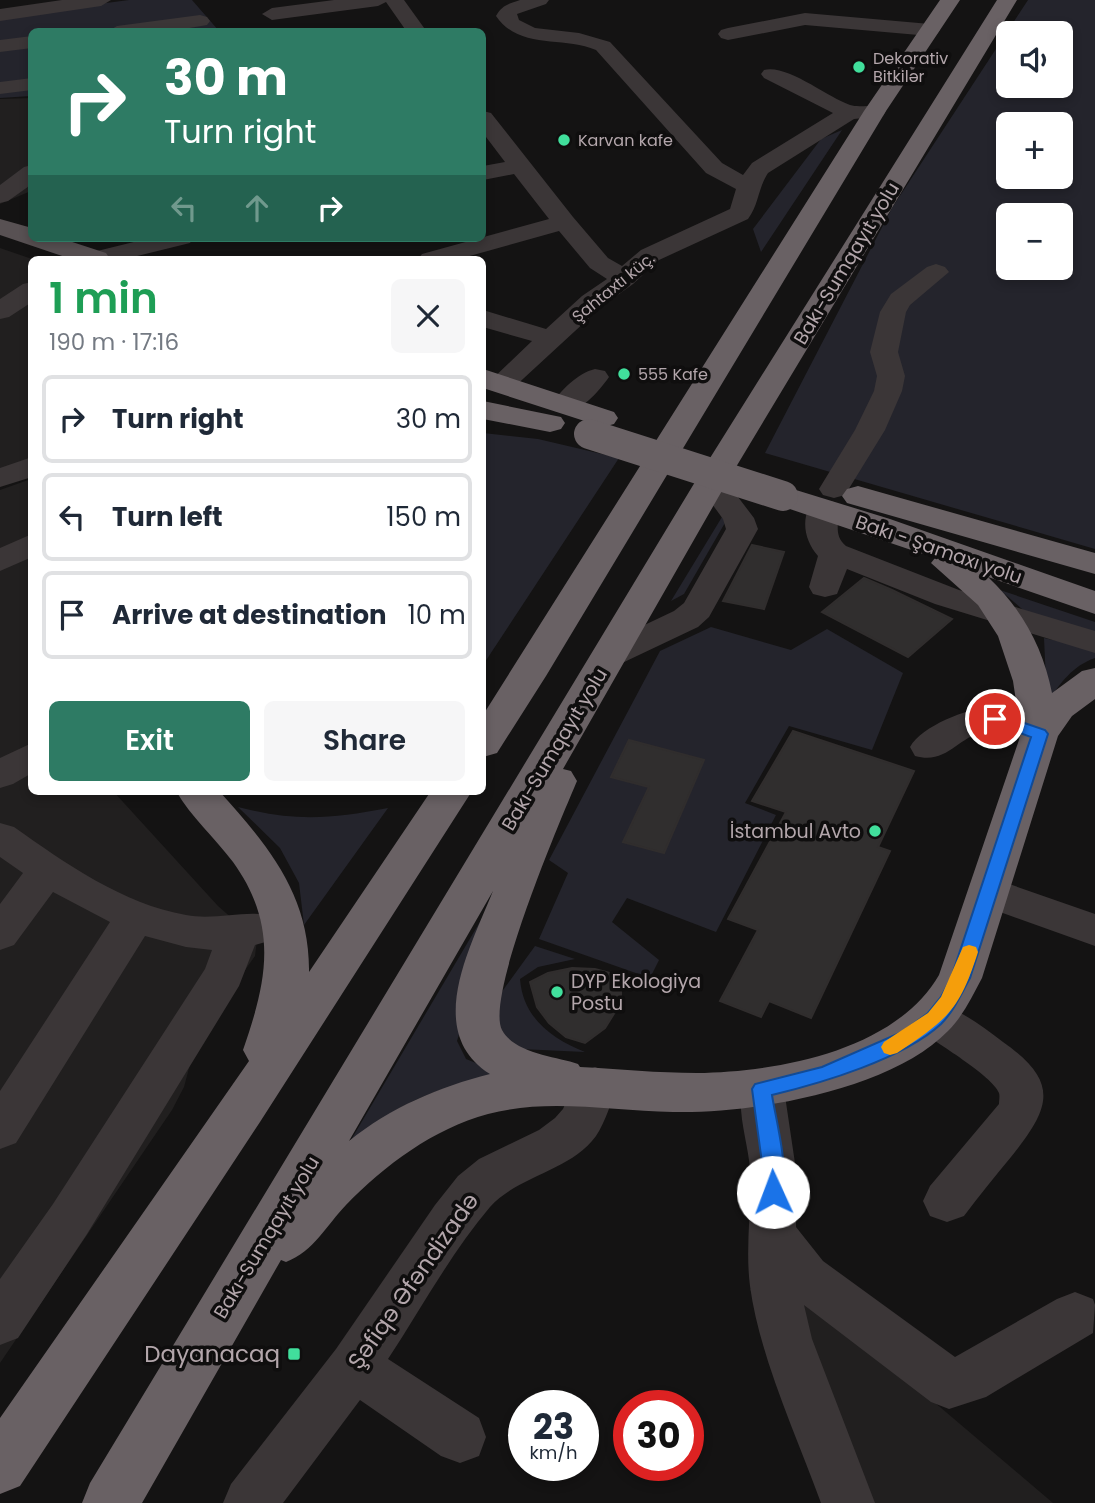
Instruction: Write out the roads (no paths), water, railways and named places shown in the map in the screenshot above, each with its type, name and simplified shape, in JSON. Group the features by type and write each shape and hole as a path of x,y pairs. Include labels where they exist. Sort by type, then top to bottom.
{"highway":[{"path":"486,739 533,668 862,112 930,30 950,0"},
{"name":"Bakı-Sumqayıt yolu","path":"110,1503 711,482 1007,0"},
{"path":"492,381 565,405 596,426"},
{"path":"486,410 596,426"},
{"name":"Bakı - Şamaxı yolu","path":"596,426 828,499 930,514 1095,564"},
{"name":"Bakı - Şamaxı yolu","path":"828,499 878,527 1095,603"},
{"path":"878,527 955,542 1095,588"},
{"path":"878,527 974,579 1008,617 1027,659 1040,734"},
{"path":"594,1086 520,1066 495,1054 483,1039 477,1025 476,1008 521,868 608,656"},
{"path":"486,709 533,668"},
{"path":"191,1363 302,1219 326,1192 372,1151 423,1117 487,1095 536,1087 594,1086 643,1091 762,1089 825,1074 885,1050 934,1018 948,1003 960,978 1040,734 1059,707 1095,680"},
{"path":"199,795 254,858 275,894 285,925 290,963 279,1018 243,1108"},
{"path":"0,1466 243,1108 449,795"}],"main road":[{"path":"0,227 28,235"},
{"path":"50,242 88,256"}],"street":[{"path":"0,15 100,0"},
{"path":"272,13 378,0"},
{"path":"394,0 414,28"},
{"path":"540,0 509,10 504,31 585,39 603,46 714,168 731,179 748,184 760,168 862,112"},
{"path":"727,34 805,19 930,30"},
{"path":"147,28 200,21"},
{"path":"0,46 28,42"},
{"path":"771,74 862,112"},
{"path":"0,88 28,84"},
{"path":"486,122 599,263 624,279"},
{"path":"486,172 519,166"},
{"path":"0,196 28,175"},
{"name":"Şahtaxtı küç.","path":"492,381 551,339 591,302 624,279 650,255 739,214 745,206 748,184"},
{"path":"442,256 564,222"},
{"path":"108,256 164,242"},
{"path":"936,272 900,300 892,312 884,352 891,376 888,391 870,430 828,499 820,538 825,546 835,553 947,597 1095,642"},
{"path":"0,278 28,288"},
{"path":"0,311 28,292"},
{"path":"486,319 551,339"},
{"path":"565,405 595,377"},
{"path":"0,478 28,468"},
{"path":"608,656 686,620 697,610 742,529 738,518 711,482"},
{"path":"0,561 28,546"},
{"path":"825,587 835,553"},
{"path":"929,747 975,720 985,718 1040,734"},
{"path":"0,775 28,758"},
{"path":"0,837 47,871 136,916 195,932 239,931 285,925"},
{"path":"0,934 47,871"},
{"path":"989,892 1095,930"},
{"path":"0,1129 136,916"},
{"path":"0,1321 70,1219 224,974 239,931"},
{"path":"934,1018 1000,1065 1017,1082 1023,1102 1019,1113 947,1201"},
{"name":"Şəfiqə Əfəndizadə","path":"250,1503 354,1366 475,1191 495,1174 555,1144 571,1132 581,1121 594,1086"},
{"path":"762,1089 773,1170 772,1234 775,1286 787,1339 848,1503"},
{"path":"772,1234 806,1277 949,1384 968,1379 1075,1315"},
{"path":"354,1366 460,1437"}],"place":[{"name":"Dekorativ Bitkilər","path":"859,67"},
{"name":"Karvan kafe","path":"564,140"},
{"name":"555 Kafe","path":"624,374"},
{"name":"İstambul Avto","path":"875,831"},
{"name":"DYP Ekologiya Postu","path":"557,992"},
{"name":"Dayanacaq","path":"294,1354"}]}
